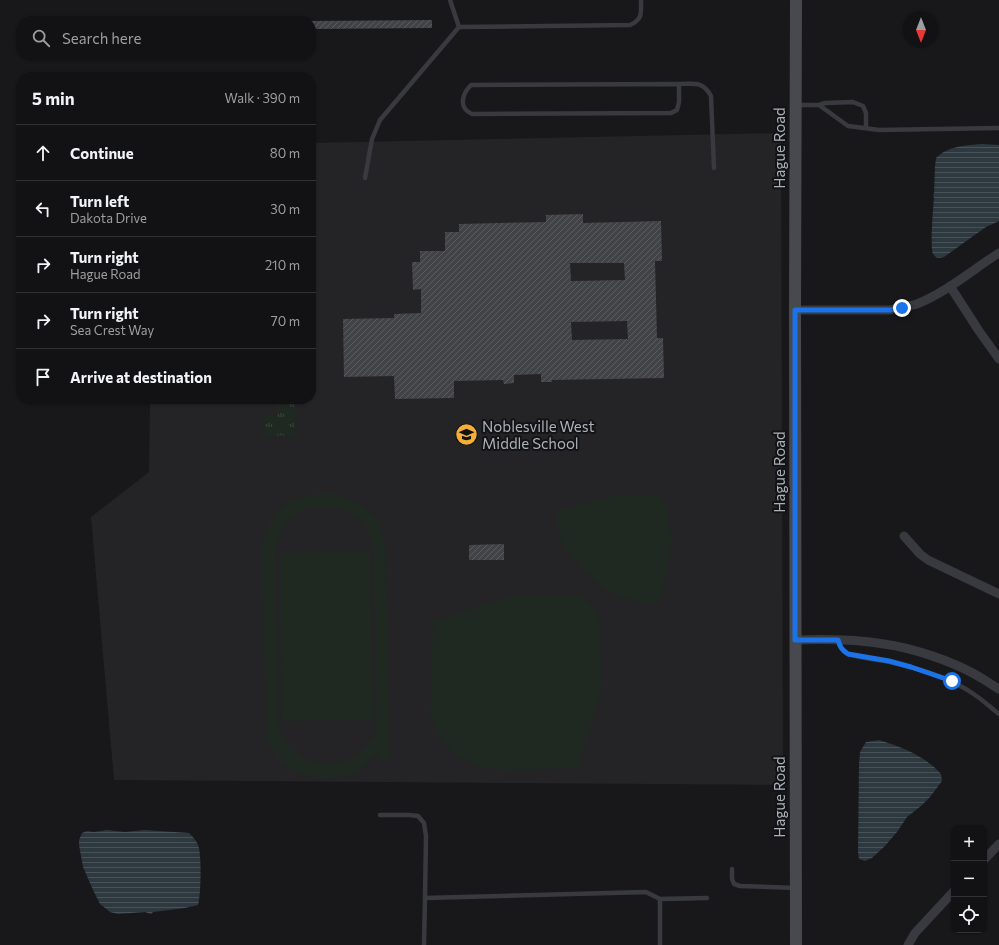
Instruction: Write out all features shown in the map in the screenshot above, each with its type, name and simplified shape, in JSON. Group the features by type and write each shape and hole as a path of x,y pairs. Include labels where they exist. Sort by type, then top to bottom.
{"main road":[{"name":"Hague Road","path":"796,0 796,945"}],"street":[{"path":"795,310 890,310 902,308 932,297 999,253"},
{"path":"950,286 999,359"},
{"path":"904,536 920,554 928,560 999,594"},
{"path":"795,640 861,641 910,649 949,662 978,676 999,689"},
{"path":"987,857 999,844"},
{"path":"908,945 915,933 951,894"}],"lane":[{"path":"450,0 459,27"},
{"path":"365,178 372,139 380,120 459,27 630,25 637,22 641,15 641,0"},
{"path":"679,84 679,102 677,110 671,113 472,114 468,112 464,106 463,98 466,89 471,84 679,84 696,84 707,88 712,96 714,168"},
{"path":"796,105 819,105 825,103 853,102 863,106 866,113 866,128"},
{"path":"819,105 848,126 879,130 999,128"},
{"path":"838,640 842,650 848,654 889,661 952,681 975,694 999,714"},
{"path":"380,815 418,816 424,823 426,836 424,945"},
{"path":"732,869 732,879 734,884 740,886 796,888"},
{"path":"425,898 646,892 660,900 707,898"},
{"path":"660,900 660,945"}],"shaded area":[{"name":"Noblesville West Middle School","path":"781,133 783,785 114,780 91,517 149,472 150,404 316,404 316,143"},
{"path":"982,144 999,145 999,221 986,227 944,257 940,258 934,256 932,251 932,228 936,158 952,149"},
{"path":"879,740 905,749 928,762 941,774 942,781 930,797 907,817 885,846 872,858 865,861 859,859 858,852 860,752 866,742"},
{"path":"107,830 125,832 144,830 189,833 198,845 200,857 201,875 198,905 153,912 151,914 145,912 118,914 110,912 100,904 83,867 79,840 82,833 87,831 94,832"}],"green space":[{"path":"277,404 295,404 295,435 264,436 264,416 277,416"},
{"path":"329,493 340,495 360,504 376,518 385,543 390,759 378,759 378,751 361,769 345,776 335,778 316,778 298,773 278,758 267,739 261,558 262,541 271,522 282,508 303,497","holes":["319,506 348,512 360,520 369,533 374,548 376,725 374,736 362,751 354,758 329,764 308,761 288,746 281,734 278,722 275,563 278,541 287,523 303,510"]},
{"path":"618,495 659,496 667,507 672,544 659,603 635,602 606,590 584,571 565,548 558,530 557,511"},
{"path":"370,551 373,719 282,721 279,553"},
{"path":"583,595 599,616 602,688 578,768 503,770 479,767 455,755 437,731 430,714 433,621 511,596"}],"building":[{"path":"432,20 432,28 316,29 316,21"},
{"path":"583,214 583,223 661,221 662,261 655,261 657,338 663,338 664,378 552,380 552,382 541,382 541,374 514,375 514,383 504,384 503,380 454,381 454,398 395,399 394,376 344,377 343,319 394,318 394,314 421,313 421,289 413,290 412,262 420,262 420,251 445,251 445,232 459,232 459,224 546,222 546,215","holes":["570,263 624,263 625,280 571,281","627,321 628,339 572,340 571,322"]},
{"path":"504,544 504,560 469,560 469,545"}],"place":[{"name":"Noblesville West Middle School","path":"466,435"}],"route":[{"path":"902,308 890,310 795,310 795,640 838,640 842,650 848,654 889,661 952,681"}]}
